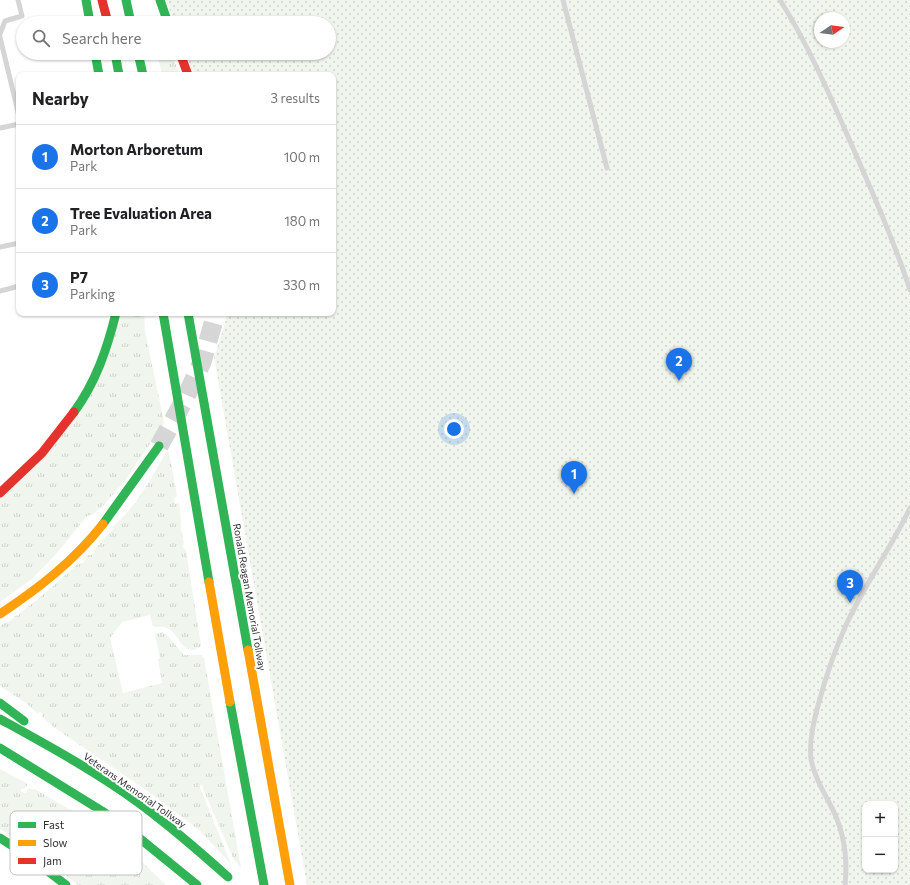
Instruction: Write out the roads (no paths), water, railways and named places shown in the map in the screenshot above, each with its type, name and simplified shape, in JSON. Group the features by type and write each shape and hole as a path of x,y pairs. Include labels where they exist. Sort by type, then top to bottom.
{"highway":[{"path":"86,0 89,16"},
{"path":"102,0 106,16"},
{"path":"126,0 129,16"},
{"path":"160,0 166,16"},
{"path":"96,60 98,72"},
{"path":"116,60 118,72"},
{"path":"140,60 142,72"},
{"path":"183,60 187,72"},
{"path":"0,493 40,455 62,431 80,405 94,380 110,339 115,316"},
{"path":"164,316 218,640 264,885"},
{"name":"Ronald Reagan Memorial Tollway","path":"189,316 290,885"},
{"path":"0,614 46,582 80,551 116,509 159,446"},
{"path":"0,480 40,455"},
{"path":"0,703 72,759"},
{"name":"Veterans Memorial Tollway","path":"0,719 72,759 114,786 156,816 228,877"},
{"path":"0,748 102,811"},
{"path":"0,838 10,844"},
{"path":"142,840 197,885"},
{"path":"53,875 66,885"}],"lane":[{"path":"18,0 22,16"},
{"path":"564,0 607,168"},
{"path":"780,0 807,49 841,121 867,179 910,290"},
{"path":"0,34 5,20 16,17"},
{"path":"0,38 16,104"},
{"path":"0,128 16,125"},
{"path":"0,247 16,244"},
{"path":"0,291 16,287"},
{"path":"845,885 847,868 844,838 839,823 815,775 811,760 810,745 814,717 829,671 847,624 910,508"}],"tunnel":[{"path":"159,446 185,399 202,362 215,316"}],"place":[{"name":"Tree Evaluation Area","path":"679,381"},
{"name":"Morton Arboretum","path":"574,494"},
{"name":"P7","path":"850,603"}]}
